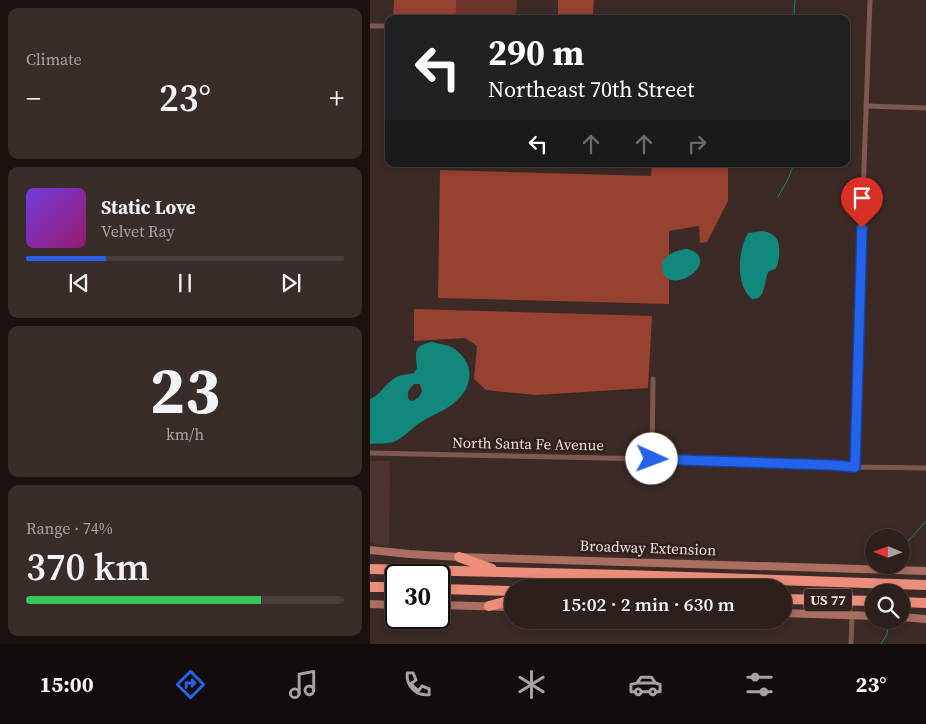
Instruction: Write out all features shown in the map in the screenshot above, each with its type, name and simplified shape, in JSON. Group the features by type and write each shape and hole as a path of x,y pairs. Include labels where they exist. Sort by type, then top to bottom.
{"highway":[{"path":"459,557 503,572"},
{"name":"Broadway Extension","path":"370,570 503,572 926,585"},
{"path":"370,587 385,588"},
{"path":"450,589 504,591"},
{"name":"US 77","path":"792,599 865,601"},
{"path":"489,606 504,602"},
{"path":"910,602 926,603"}],"main road":[{"name":"Broadway Extension","path":"370,550 459,557 926,571"},
{"path":"370,604 385,604"},
{"path":"450,605 504,607"},
{"path":"792,613 865,616"},
{"path":"910,618 926,619"}],"street":[{"path":"855,467 870,0"},
{"path":"370,26 385,26"},
{"path":"866,106 926,108"},
{"path":"652,459 653,379"},
{"name":"North Santa Fe Avenue","path":"370,453 652,459 926,468"},
{"path":"851,644 852,615"}],"shaded area":[{"path":"394,0 456,0 456,13 452,15 393,15"},
{"path":"456,0 517,0 516,15 452,15 456,13"},
{"path":"558,0 594,0 592,15 558,15"},
{"path":"652,167 728,167 728,201 707,242 700,243 699,226 669,231 669,304 438,298 440,170 651,176"},
{"path":"414,309 652,316 648,388 536,395 486,390 474,379 477,346 465,338 414,341"},
{"path":"370,461 390,461 389,546 370,543"}],"water":[{"path":"762,231 772,234 779,243 778,264 775,269 768,272 764,290 760,297 752,299 743,285 740,258 748,233"},
{"path":"687,249 700,257 697,269 686,278 679,280 671,280 665,277 662,264 665,258 670,254"},
{"path":"432,342 449,346 463,357 469,370 468,384 465,391 450,406 422,421 396,441 370,444 370,399 397,377 414,373 417,368 418,348","holes":["414,384 420,384 422,391 419,397 413,401 409,400 409,389"]}],"waterway":[{"path":"794,15 795,0"},
{"path":"778,197 793,167"},
{"path":"910,539 926,521"},
{"path":"881,644 888,629"}],"route":[{"path":"652,459 855,467 862,228"}]}
